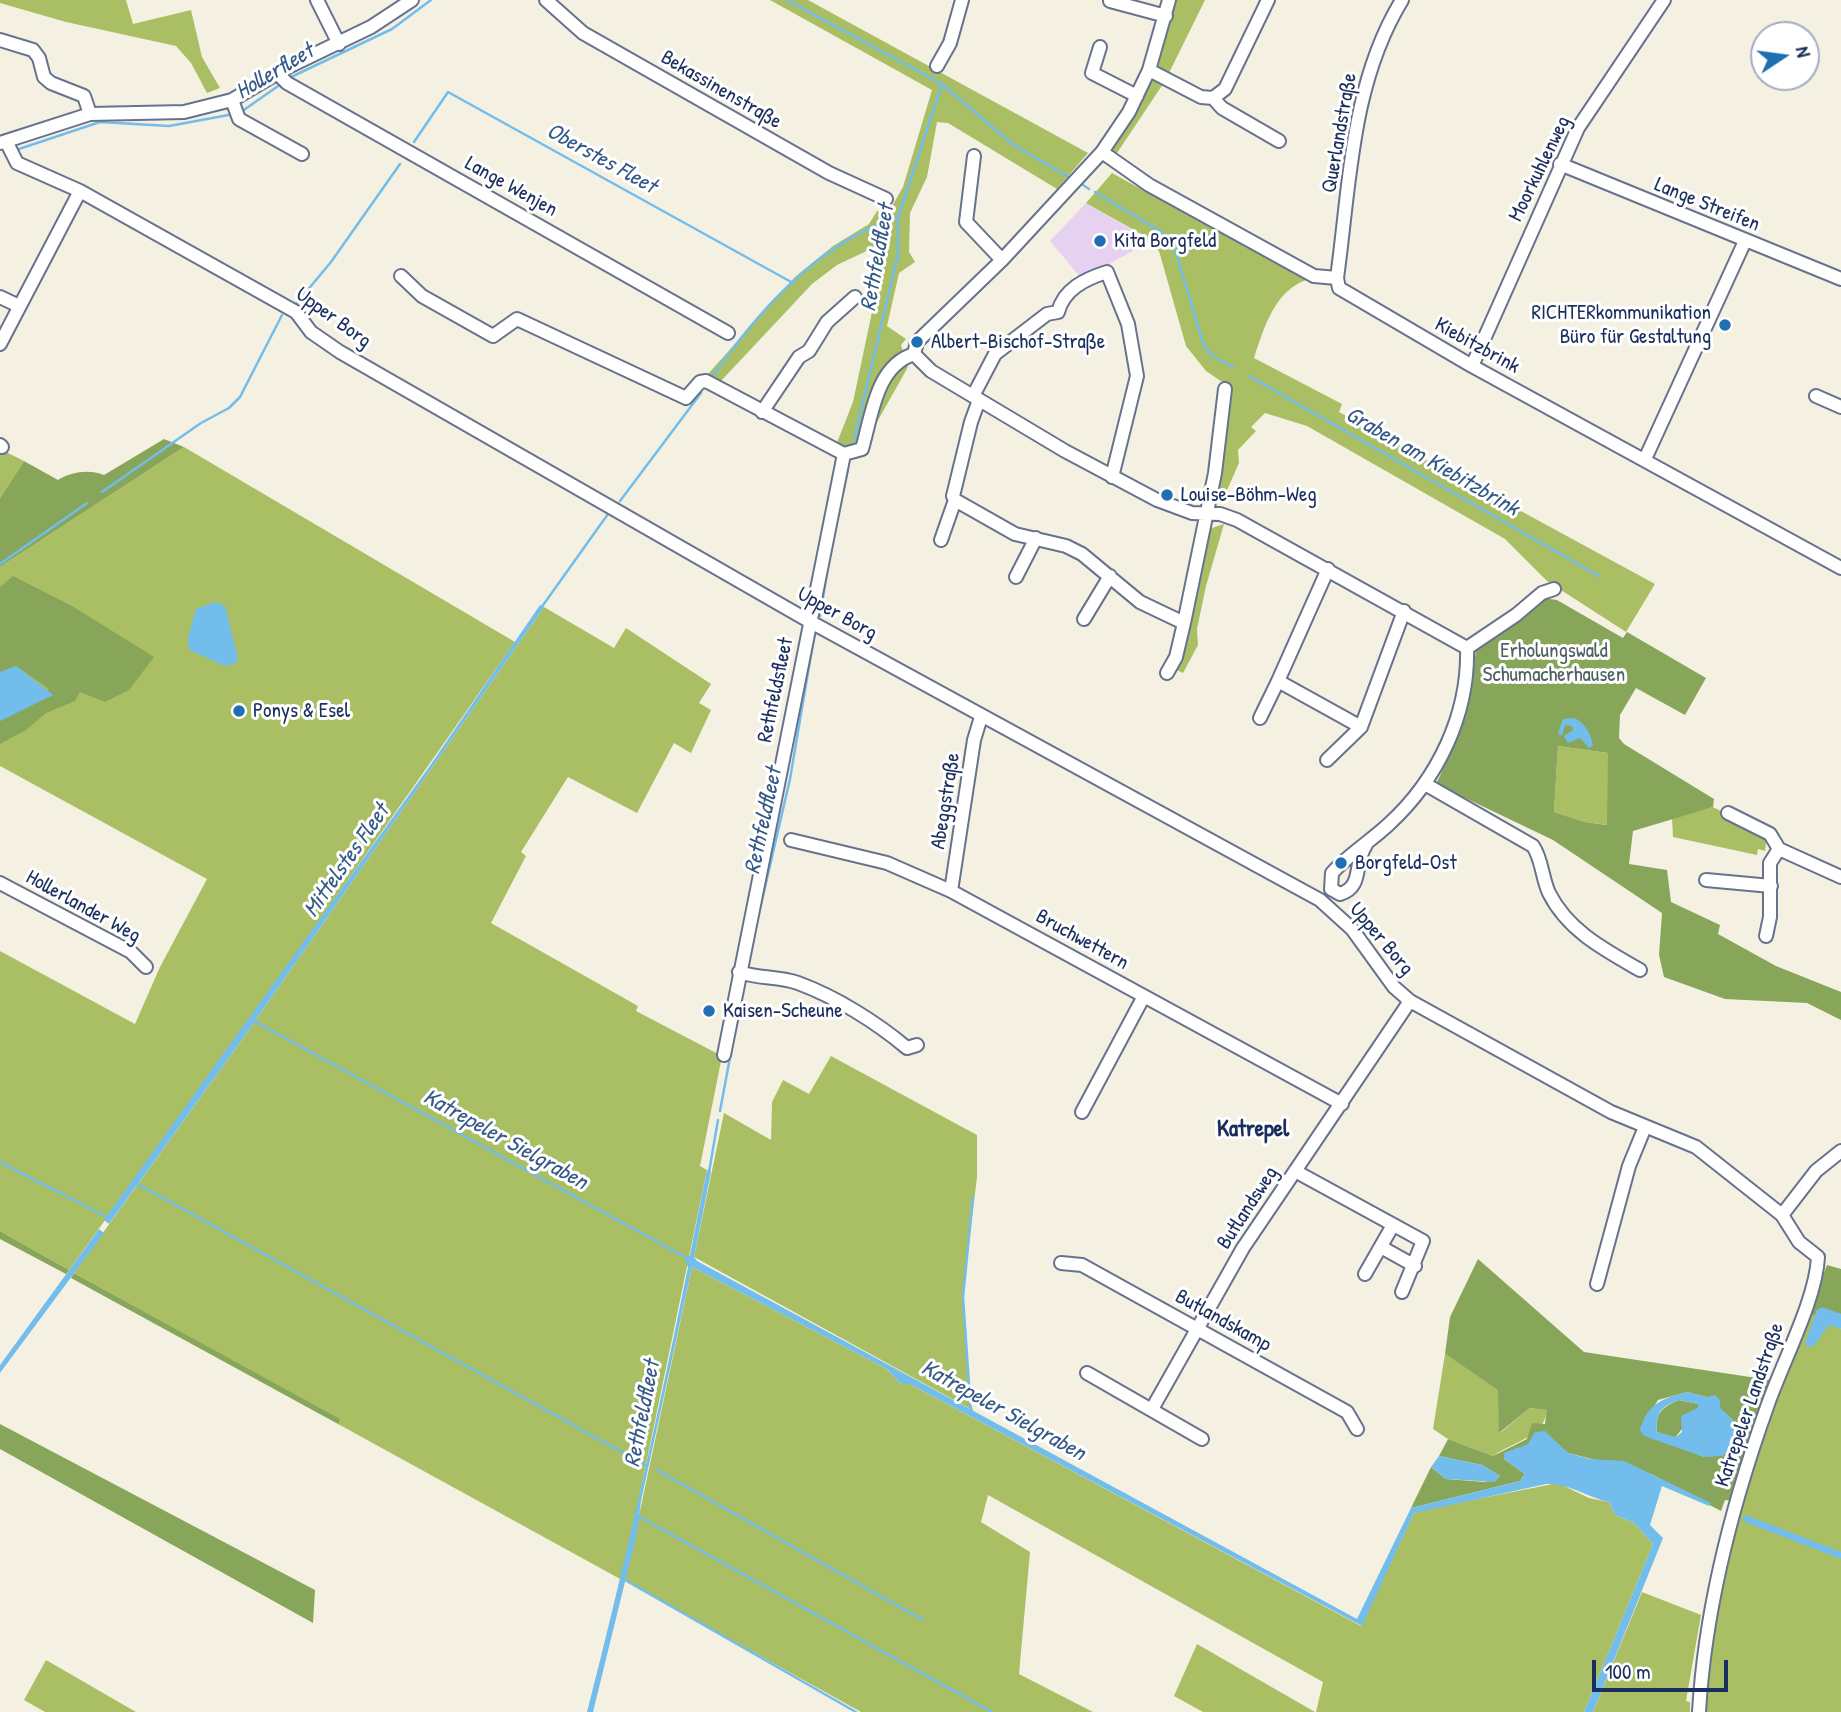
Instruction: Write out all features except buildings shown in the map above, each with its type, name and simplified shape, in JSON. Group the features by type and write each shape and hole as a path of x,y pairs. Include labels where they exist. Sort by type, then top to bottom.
{"street":[{"path":"317,0 339,44"},
{"path":"6,148 90,114 235,109 412,0"},
{"name":"Bekassinenstraße","path":"546,0 583,33 778,145 886,199"},
{"path":"937,66 950,43 962,0"},
{"path":"916,357 917,342 1002,260 1102,152 1137,96 1149,70 1169,0"},
{"path":"1149,70 1200,97 1213,98 1225,89 1268,0"},
{"name":"Querlandstraße","path":"1337,278 1351,158 1365,85 1384,31 1402,0"},
{"name":"Moorkuhlenweg","path":"1472,366 1578,128 1664,0"},
{"path":"1110,1 1166,16"},
{"path":"0,40 33,50 39,58 44,77 51,83 84,96 90,114"},
{"path":"1100,47 1092,73 1137,96"},
{"name":"Lange Wenjen","path":"283,78 728,333"},
{"path":"1213,98 1222,108 1279,141"},
{"path":"235,109 243,122 302,154"},
{"name":"Upper Borg","path":"6,148 25,167 80,191 296,312 311,332 340,352 809,621 1320,900 1352,929 1394,987 1410,1001 1611,1112 1696,1147 1782,1215"},
{"path":"1102,152 1149,185 1314,276 1337,278"},
{"path":"974,156 966,222 1002,260"},
{"name":"Lange Streifen","path":"1560,164 1841,279"},
{"path":"0,344 80,191"},
{"path":"1645,459 1745,241"},
{"path":"941,540 955,500 953,496 976,398 995,354 1047,314 1058,312 1062,298 1078,285 1107,272 1128,324 1136,376 1112,477"},
{"path":"401,276 422,296 493,336 517,319 685,398 700,382 706,381 850,455 862,449 878,393 889,368 899,359 916,357 976,398 1112,477 1178,509 1237,520 1468,648"},
{"name":"Kiebitzbrink","path":"1337,278 1339,288 1345,293 1472,366 1841,568"},
{"path":"0,296 19,306"},
{"path":"762,412 799,358 809,351 827,322 855,297"},
{"path":"1167,673 1176,657 1207,514 1220,444 1225,390"},
{"path":"1816,396 1841,407"},
{"name":"Rethfeldsfleet","path":"724,1055 844,454"},
{"path":"955,500 1015,534 1066,546 1110,576 1140,603 1184,623"},
{"path":"1016,577 1036,538"},
{"path":"1260,718 1328,569"},
{"path":"1084,619 1110,576"},
{"path":"1468,648 1516,615 1542,593 1554,589"},
{"path":"1327,760 1361,727 1405,611"},
{"path":"1320,900 1331,889 1332,873 1408,806 1425,784 1454,730 1467,676 1468,648"},
{"path":"1278,681 1361,727"},
{"name":"Abeggstraße","path":"951,891 974,740 981,717"},
{"path":"1425,784 1533,846 1550,894 1570,921 1597,946 1640,970"},
{"path":"1728,813 1770,834 1779,849 1841,877"},
{"name":"Bruchwettern","path":"791,840 887,863 951,891 1342,1104"},
{"path":"1331,889 1340,894 1354,888 1357,864 1366,845"},
{"path":"1766,936 1770,917 1770,863 1779,849"},
{"path":"1706,880 1771,886"},
{"name":"Hollerlander Weg","path":"0,883 131,952 146,967"},
{"path":"739,972 757,978 776,978 798,983 883,1028 907,1048 917,1045"},
{"path":"1082,1112 1144,996"},
{"name":"Butlandsweg","path":"1152,1409 1243,1248 1410,1001"},
{"path":"1597,1284 1629,1166 1645,1127"},
{"path":"1782,1215 1816,1171 1841,1151"},
{"path":"1295,1171 1423,1241 1415,1266 1402,1292"},
{"name":"Katrepeler Landstraße","path":"1699,1711 1708,1630 1737,1503 1777,1376 1817,1275 1818,1257 1800,1242 1782,1215"},
{"path":"1365,1274 1393,1225"},
{"path":"1381,1247 1415,1266"},
{"name":"Butlandskamp","path":"1061,1263 1082,1265 1347,1412 1357,1429"},
{"path":"1087,1373 1202,1438"}],"shaded area":[{"name":"Kita Borgfeld","path":"1086,203 1151,241 1082,279 1050,241"}],"green space":[{"path":"0,0 126,0 133,24 191,10 202,57 220,88 207,93 191,63 176,46 66,22 0,3"},
{"path":"770,0 808,0 1088,153 1057,189 948,123 937,122 927,177 910,213 909,252 915,262 899,273 887,326 906,339 901,345 903,351 887,363 879,378 862,441 848,451 836,445 853,402 880,274 875,247 837,265 812,284 720,382 708,374 795,277 833,246 869,224 877,211 887,215 903,187 932,90"},
{"path":"1174,0 1205,0 1167,77 1158,68"},
{"path":"1157,78 1165,81 1115,156 1112,147 1150,80"},
{"path":"1112,173 1306,280 1286,293 1278,302 1266,323 1254,358 1342,404 1339,412 1655,584 1626,632 1547,581 1505,539 1307,426 1265,413 1251,427 1256,431 1238,450 1239,463 1224,497 1212,499 1228,386 1206,371 1186,346 1159,251 1141,234 1086,203"},
{"path":"905,364 908,367 877,422 871,445 873,427 888,379"},
{"path":"164,439 184,447 0,567 0,498 24,461 58,480 80,472 104,475"},
{"path":"184,447 515,642 237,1038 69,1270 0,1231 0,951 135,1024 160,967 207,879 0,766 0,567"},
{"path":"0,449 24,461 0,498"},
{"path":"1224,524 1206,586 1197,629 1198,645 1183,673 1173,668 1206,530"},
{"path":"13,576 72,606 154,657 129,690 105,702 80,692 75,701 46,713 26,730 0,744 0,721 49,689 16,666 0,672 0,587"},
{"name":"Erholungswald Schumacherhausen","path":"1543,598 1557,600 1623,638 1627,632 1706,678 1685,715 1636,688 1620,715 1619,738 1624,744 1714,799 1713,807 1633,831 1629,864 1667,870 1671,902 1720,925 1718,934 1776,966 1841,992 1841,1020 1807,1003 1725,999 1664,977 1659,955 1662,913 1553,840 1436,784 1464,718 1476,646","holes":["1558,746 1608,753 1607,825 1585,822 1554,812"]},
{"path":"544,607 614,648 626,628 711,684 699,703 711,710 691,753 674,743 637,813 568,777 521,852 526,856 491,923 638,1006 636,1011 722,1056 700,1166 707,1170 622,1580 338,1424 339,1419 74,1273 241,1041"},
{"path":"1558,746 1608,753 1608,825 1585,822 1554,812"},
{"path":"1713,807 1767,835 1765,851 1758,849 1757,855 1673,837 1672,818"},
{"path":"831,1056 977,1135 977,1177 963,1294 971,1406 974,1411 694,1257 724,1113 771,1140 772,1102 783,1080 809,1094"},
{"path":"0,1231 69,1270 66,1274 0,1239"},
{"path":"1478,1259 1584,1352 1770,1380 1734,1501 1725,1500 1721,1511 1651,1474 1568,1453 1551,1439 1515,1449 1504,1459 1525,1474 1520,1481 1411,1508 1431,1467 1446,1479 1485,1482 1500,1476 1482,1465 1439,1456 1448,1439 1493,1456 1527,1439 1532,1423 1545,1424 1547,1410 1530,1408 1499,1433 1498,1390 1445,1354 1450,1317","holes":["1687,1392 1706,1397 1733,1420 1704,1457 1640,1430 1658,1400"]},
{"path":"1827,1265 1841,1269 1841,1314 1817,1310 1815,1316 1808,1311"},
{"path":"692,1267 887,1369 901,1384 910,1384 1361,1626 1414,1513 1426,1509 1558,1483 1589,1498 1609,1502 1615,1515 1634,1523 1653,1544 1584,1712 1316,1712 1323,1682 988,1495 981,1522 1030,1552 1019,1674 1093,1712 861,1712 625,1581"},
{"path":"74,1273 340,1419 338,1424 71,1278"},
{"path":"1808,1311 1841,1329 1841,1712 1705,1712 1714,1622 1730,1542 1753,1464"},
{"path":"1445,1354 1499,1390 1500,1433 1530,1408 1548,1410 1540,1427 1493,1456 1448,1439 1433,1429"},
{"path":"1679,1400 1698,1404 1698,1408 1675,1438 1657,1432 1657,1420 1661,1412"},
{"path":"0,1424 315,1590 313,1623 0,1449"},
{"path":"1642,1592 1701,1615 1686,1701 1690,1702 1690,1712 1593,1712"},
{"path":"1197,1644 1315,1712 1203,1712 1174,1696"},
{"path":"46,1660 136,1712 45,1712 24,1700"}],"water":[{"path":"215,602 225,606 238,658 235,664 225,666 189,650 188,637 196,609"},
{"path":"540,605 544,607 241,1041 109,1224 104,1220 429,767"},
{"path":"16,666 53,695 0,721 0,672"},
{"path":"1575,718 1589,733 1593,745 1589,748 1580,738 1568,743 1564,736 1573,730 1572,726 1565,725 1562,736 1558,733 1563,719"},
{"path":"707,1170 711,1172 694,1257 697,1261 1357,1619 1411,1508 1520,1481 1525,1474 1504,1459 1504,1453 1528,1444 1535,1432 1545,1431 1568,1453 1590,1459 1624,1461 1711,1503 1709,1506 1662,1486 1650,1525 1663,1538 1593,1712 1584,1712 1653,1544 1634,1523 1615,1515 1609,1502 1570,1488 1546,1484 1414,1513 1362,1626 910,1384 901,1384 887,1369 692,1267 641,1501 637,1533 593,1712 587,1712 653,1434 688,1267 685,1261 690,1255"},
{"path":"99,1229 104,1233 0,1373 0,1365"},
{"path":"1822,1307 1841,1314 1841,1329 1829,1325 1813,1347 1807,1346 1805,1343 1817,1310"},
{"path":"1687,1392 1706,1397 1715,1395 1720,1400 1720,1408 1733,1420 1737,1441 1723,1456 1704,1457 1644,1436 1640,1430 1647,1414 1663,1400","holes":["1679,1400 1698,1404 1698,1408 1681,1416 1682,1432 1676,1437 1657,1432 1657,1419 1664,1407"]},
{"path":"1439,1456 1482,1465 1500,1476 1495,1482 1446,1479 1431,1467"},
{"path":"1746,1515 1841,1552 1841,1559 1745,1522 1742,1519"}],"waterway":[{"name":"Hollerfleet","path":"289,78 392,29 431,0"},
{"name":"Graben am Kiebitzbrink","path":"787,0 942,84 1011,143 1070,178"},
{"name":"Hollerfleet","path":"241,112 281,84"},
{"name":"Rethfeldfleet","path":"854,440 898,254 898,217 942,84"},
{"name":"Oberstes Fleet","path":"414,142 448,92 793,283"},
{"name":"Hollerfleet","path":"16,150 100,122 169,126 234,114"},
{"name":"Oberstes Fleet","path":"296,304 331,262 400,164"},
{"name":"Graben am Kiebitzbrink","path":"1083,185 1089,189"},
{"name":"Graben am Kiebitzbrink","path":"1095,192 1163,233 1176,253 1203,343 1211,355 1233,367"},
{"name":"Mittelstes Fleet","path":"712,377 770,304 817,261 869,228 898,217"},
{"name":"Oberstes Fleet","path":"102,492 201,423 229,408 240,397 282,315"},
{"name":"Graben am Kiebitzbrink","path":"1249,376 1599,576"},
{"name":"Mittelstes Fleet","path":"620,501 701,393"},
{"name":"Rethfeldfleet","path":"843,493 848,469"},
{"name":"Oberstes Fleet","path":"0,564 87,503"},
{"name":"Mittelstes Fleet","path":"541,608 608,514"},
{"name":"Rethfeldfleet","path":"820,616 830,554"},
{"name":"Rethfeldfleet","path":"753,939 790,779 814,637"},
{"name":"Rethfeldfleet","path":"720,1111 740,1004"},
{"name":"Katrepeler Sielgraben","path":"254,1021 687,1258"},
{"name":"Rethfeldfleet","path":"709,1172 718,1120"},
{"path":"0,1162 109,1218"},
{"path":"136,1183 647,1466"},
{"path":"971,1413 963,1297 973,1197"},
{"path":"657,1470 923,1620"},
{"path":"638,1516 992,1712"},
{"path":"625,1580 856,1712"}],"place":[{"name":"Kita Borgfeld","path":"1100,241"},
{"name":"RICHTERkommunikation Büro für Gestaltung","path":"1725,325"},
{"name":"Albert-Bischof-Straße","path":"917,342"},
{"name":"Louise-Böhm-Weg","path":"1167,495"},
{"name":"Ponys & Esel","path":"239,711"},
{"name":"Borgfeld-Ost","path":"1341,863"},
{"name":"Kaisen-Scheune","path":"709,1011"}],"district":[{"name":"Katrepel","path":"1253,1130"}]}
